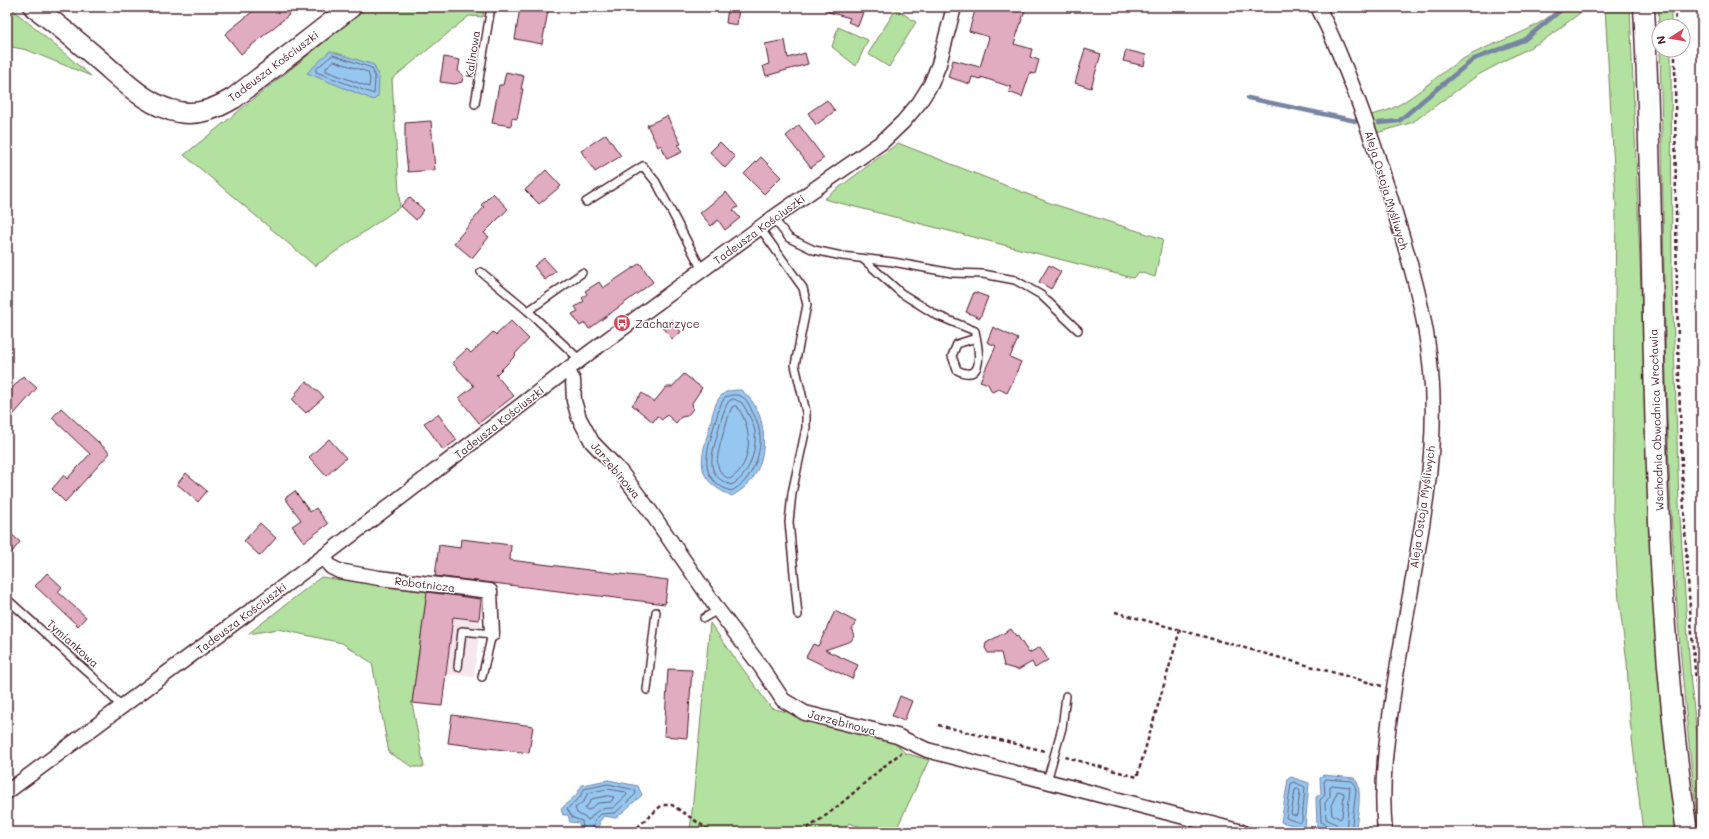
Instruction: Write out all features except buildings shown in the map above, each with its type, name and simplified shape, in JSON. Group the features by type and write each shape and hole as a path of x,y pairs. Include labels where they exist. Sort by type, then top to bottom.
{"main road":[{"name":"Tadeusza Kościuszki","path":"34,7 145,98 167,110 191,113 218,107 234,98 351,7"},
{"name":"Wschodnia Obwodnica Wrocławia","path":"1644,7 1654,358 1663,583 1675,737 1687,832"}],"street":[{"path":"942,7 950,22"},
{"name":"Tadeusza Kościuszki","path":"7,792 323,557 580,360 773,218 882,142 903,122 919,103 931,84 939,64 954,7"},
{"name":"Aleja Ostoja Myśliwych","path":"1318,7 1355,90 1380,165 1422,309 1431,371 1432,438 1426,499 1394,690 1384,760 1385,832"},
{"name":"Jarzębinowa","path":"567,370 573,380 574,401 579,418 592,442 624,477 687,563 718,610 761,667 782,700 805,713 897,736 927,750 1242,832"},
{"name":"Robotnicza","path":"323,557 331,567 339,571 379,578 490,591 492,634"}],"lane":[{"name":"Kalinowa","path":"475,104 491,7"},
{"path":"586,202 643,166 656,182 702,270"},
{"path":"773,218 789,238 798,244 814,250 952,273 983,274 1015,280 1041,295 1078,330"},
{"path":"760,228 803,288 807,305 795,365 806,412 806,428 792,493 789,522 798,615"},
{"path":"862,259 901,293 936,315 975,331 980,354 979,365 972,371 963,373 957,370 952,356 957,344 976,338"},
{"path":"481,272 528,311 580,360"},
{"path":"528,311 582,273"},
{"name":"Tymiankowa","path":"7,599 92,676 122,707"},
{"path":"704,618 718,610"},
{"path":"647,690 656,612"},
{"path":"458,667 462,631 492,634 482,678"},
{"path":"1047,781 1062,728 1066,696"}],"path":[{"path":"7,15 14,7"},
{"path":"1676,7 1676,18"},
{"path":"1675,58 1676,212 1681,462 1691,637 1702,742"},
{"path":"1115,612 1394,690"},
{"path":"938,725 1055,754 1137,777 1180,630"},
{"path":"801,832 817,823 880,768 915,744"},
{"path":"632,832 662,805 672,805 712,832"}],"shaded area":[{"path":"427,592 483,598 474,677 446,674 442,706 412,703"}],"green space":[{"path":"368,7 484,7 483,17 469,16 392,79 400,207 315,266 184,155"},
{"path":"1560,7 1588,7 1544,40 1478,75 1413,122 1377,133 1371,115 1389,110 1402,103 1461,60 1530,28 1551,15"},
{"path":"1605,7 1630,7 1653,594 1666,741 1677,832 1643,832 1630,721 1627,662 1619,601 1613,511 1616,205"},
{"path":"1658,7 1671,7 1671,18 1658,18"},
{"path":"7,8 11,8 91,76 27,50 7,46"},
{"path":"896,9 916,22 889,67 868,54"},
{"path":"838,27 868,40 856,66 832,47"},
{"path":"1660,58 1671,58 1672,278 1679,503 1691,685 1702,774 1702,832 1699,832 1684,696 1671,513 1667,415"},
{"path":"898,143 1050,203 1163,239 1155,277 1139,272 1133,278 824,199"},
{"path":"321,577 427,592 412,703 424,767 413,767 389,753 372,663 342,643 278,629 248,634"},
{"path":"710,623 771,708 890,737 905,753 929,760 895,832 876,832 849,823 843,832 690,832"}],"water":[{"path":"330,51 374,65 379,78 378,96 374,100 307,73"},
{"path":"741,390 750,398 761,419 764,444 762,456 753,478 746,486 732,496 710,483 705,475 702,458 713,413 718,400 727,392"},
{"path":"1323,775 1354,778 1357,782 1359,788 1359,803 1355,832 1336,832 1317,827 1316,797 1321,794 1320,778"},
{"path":"1291,777 1309,783 1305,828 1281,822 1288,779"},
{"path":"608,780 638,786 642,795 616,818 604,816 599,822 600,829 580,832 579,823 570,822 568,815 563,815 561,809 577,794 582,785"}],"waterway":[{"path":"1379,123 1399,121 1474,59 1524,40 1565,7"},
{"path":"1248,98 1356,121"}],"place":[{"name":"Zacharzyce","path":"622,323"}]}
